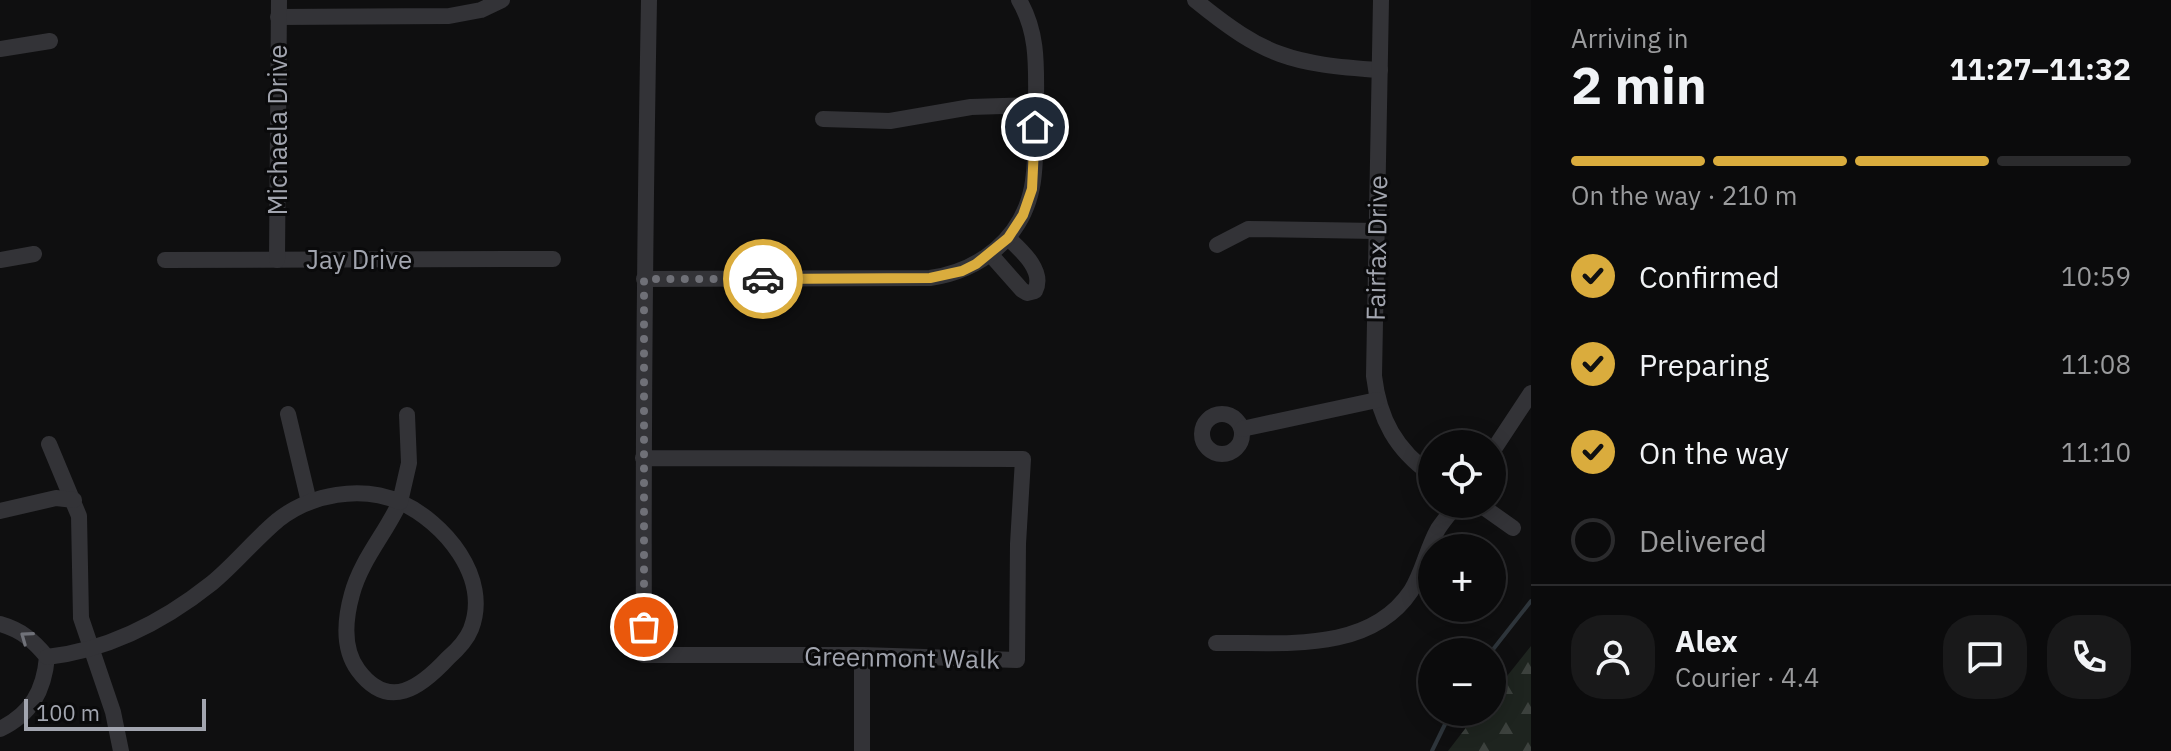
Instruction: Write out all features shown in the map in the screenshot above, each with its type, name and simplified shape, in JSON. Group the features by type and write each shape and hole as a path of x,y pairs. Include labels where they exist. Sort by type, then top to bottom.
{"street":[{"path":"278,9 449,16 481,10 502,0"},
{"name":"Greenmont Walk","path":"643,458 1023,459 1018,544 1017,660 862,655 644,655 643,458 644,279 649,0"},
{"path":"644,279 930,278 962,271 991,255 1008,238 1023,215 1032,189 1036,56 1033,32 1019,0"},
{"path":"1195,0 1235,32 1270,52 1318,65 1380,70"},
{"name":"Fairfax Drive","path":"1381,0 1374,376 1377,400 1387,428 1403,451 1418,463"},
{"name":"Michaela Drive","path":"277,260 278,9"},
{"path":"0,49 50,41"},
{"path":"823,119 890,121 971,107 1036,105"},
{"path":"1217,245 1248,229 1377,231"},
{"path":"991,255 1022,290 1027,293 1035,291 1037,273 1008,238"},
{"path":"0,260 34,254"},
{"name":"Jay Drive","path":"165,260 553,259"},
{"path":"1506,431 1531,393"},
{"path":"1242,429 1377,400"},
{"path":"288,414 309,502"},
{"path":"47,657 92,649 134,634 212,583 278,520 309,502 360,493 400,502 412,507 452,542 469,573 474,609 471,630 428,680 413,689 395,692 378,688 353,663 347,646 346,627 352,592 362,568 400,502 409,463 407,415"},
{"path":"49,444 79,516 81,618 113,712 121,751"},
{"path":"0,511 56,498 74,500"},
{"path":"1216,643 1330,641 1354,635 1376,623 1410,592 1447,518"},
{"path":"1499,518 1513,528"},
{"path":"0,624 34,641 47,657 40,693 17,720 0,729"},
{"path":"862,655 862,751"}],"green space":[{"path":"1531,646 1531,751 1448,751 1467,726 1506,726 1506,677"}],"waterway":[{"path":"1502,638 1531,601"},
{"path":"1432,751 1444,726"}],"way so far":[{"path":"644,627 644,279 763,279"}],"route":[{"path":"763,279 930,278 946,276 976,264 991,255 1008,238 1023,215 1032,189 1035,127"}]}
